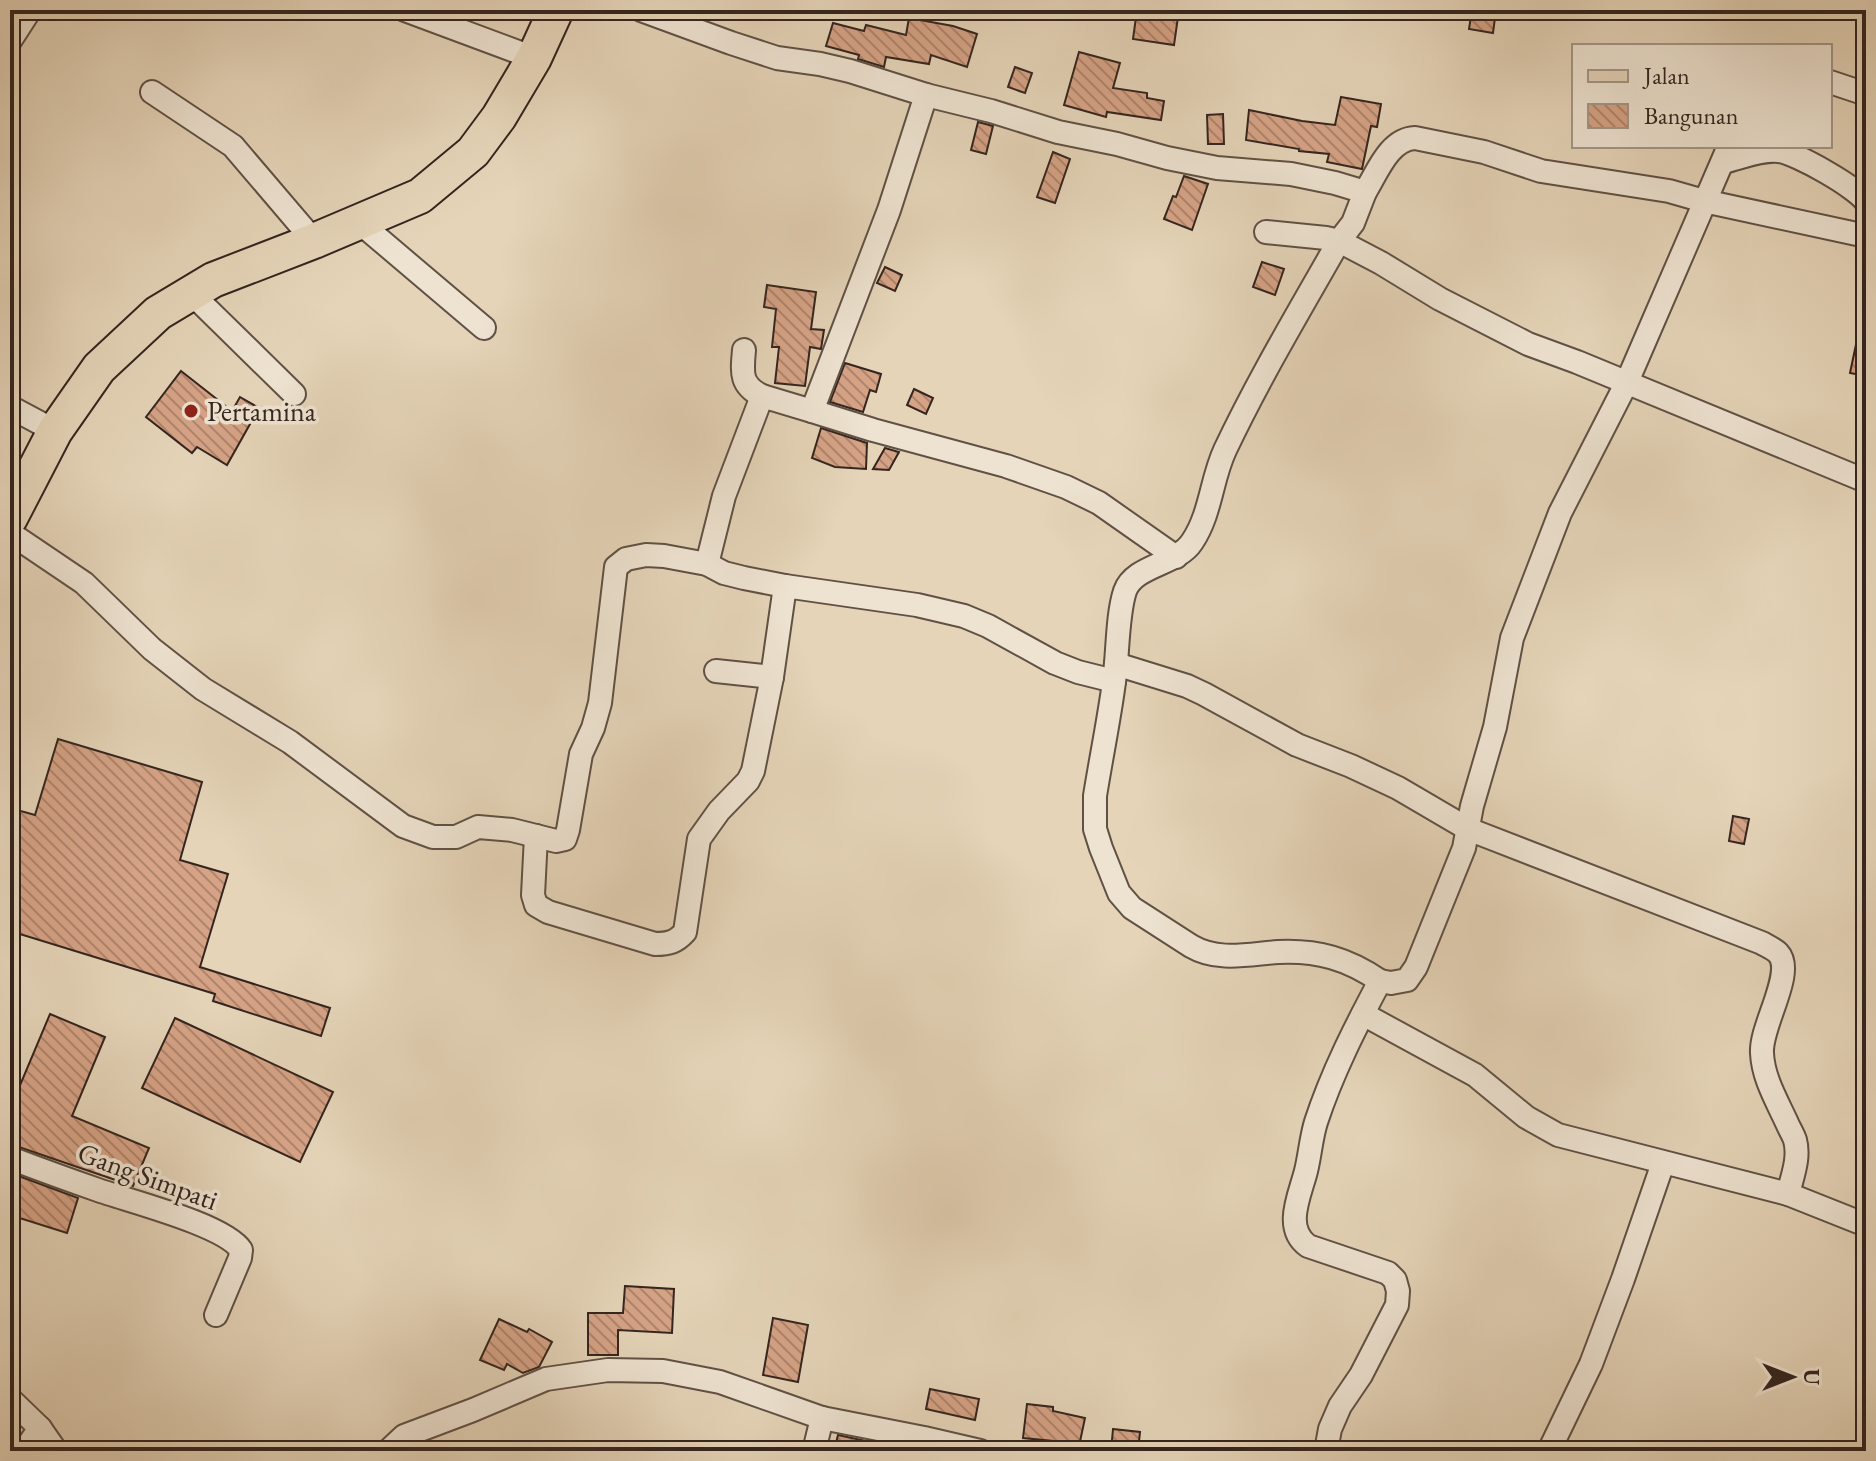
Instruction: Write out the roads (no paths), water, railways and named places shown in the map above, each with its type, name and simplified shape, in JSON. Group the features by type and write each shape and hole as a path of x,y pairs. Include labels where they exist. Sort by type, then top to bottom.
{"main road":[{"path":"10,518 55,431 99,368 158,313 213,280 420,196 473,152 499,117 534,58 556,10"}],"street":[{"path":"10,41 30,10"},
{"path":"405,10 534,58"},
{"path":"641,10 777,58 835,68 1058,132 1217,168 1291,174 1365,192"},
{"path":"1832,83 1864,96"},
{"path":"152,92 233,146 314,241"},
{"path":"812,411 889,210 926,95"},
{"path":"1866,202 1846,185 1791,153 1726,154 1704,201 1627,382 1560,513 1512,638 1495,727 1472,806 1467,839 1416,967 1407,980 1391,983 1380,981 1360,967 1318,954 1281,952 1229,957 1201,952 1132,908 1119,893 1095,829 1095,796 1125,591 1128,584 1148,569 1176,557 1191,544 1205,518 1220,462 1250,398 1339,241 1353,223 1365,192 1389,153 1406,138 1415,138 1484,152 1541,171 1669,191 1704,201 1866,236"},
{"path":"359,222 484,328"},
{"path":"1266,232 1339,241 1440,299 1528,344 1866,481"},
{"path":"191,293 294,394"},
{"path":"744,350 745,382 762,396 1006,466 1066,487 1099,503 1176,557"},
{"path":"707,564 724,496 762,396"},
{"path":"10,407 55,431"},
{"path":"10,533 84,583 152,649 203,689 290,742 403,826 433,837 456,837 478,827 512,830 556,841 565,839 581,754 600,703 616,567 626,559 646,555 664,556 707,564 734,575 785,586 917,605 964,616 1078,672 1115,672 1187,686 1297,745 1398,788 1468,829 1762,943 1777,952 1782,959 1784,972 1763,1038 1762,1053 1770,1087 1795,1140 1796,1157 1788,1194"},
{"path":"536,836 533,895 536,905 548,912 645,941 667,944 685,932 699,839 753,771 772,677 785,586"},
{"path":"716,671 772,677"},
{"path":"1326,1451 1330,1429 1340,1406 1361,1375 1397,1305 1398,1291 1395,1280 1388,1273 1308,1246 1299,1239 1295,1215 1315,1127 1331,1079 1380,981"},
{"path":"1363,1014 1475,1075 1526,1117 1558,1135 1788,1194 1866,1225"},
{"name":"Gang Simpati","path":"10,1158 204,1225 236,1243 241,1250 240,1258 216,1315"},
{"path":"1549,1451 1591,1364 1663,1163"},
{"path":"388,1451 404,1436 546,1379 608,1370 663,1371 720,1382 822,1418 980,1451"},
{"path":"10,1399 40,1428 56,1451"},
{"path":"814,1451 822,1418"},
{"path":"24,1451 40,1428"}],"place":[{"name":"Pertamina","path":"191,411"}]}
